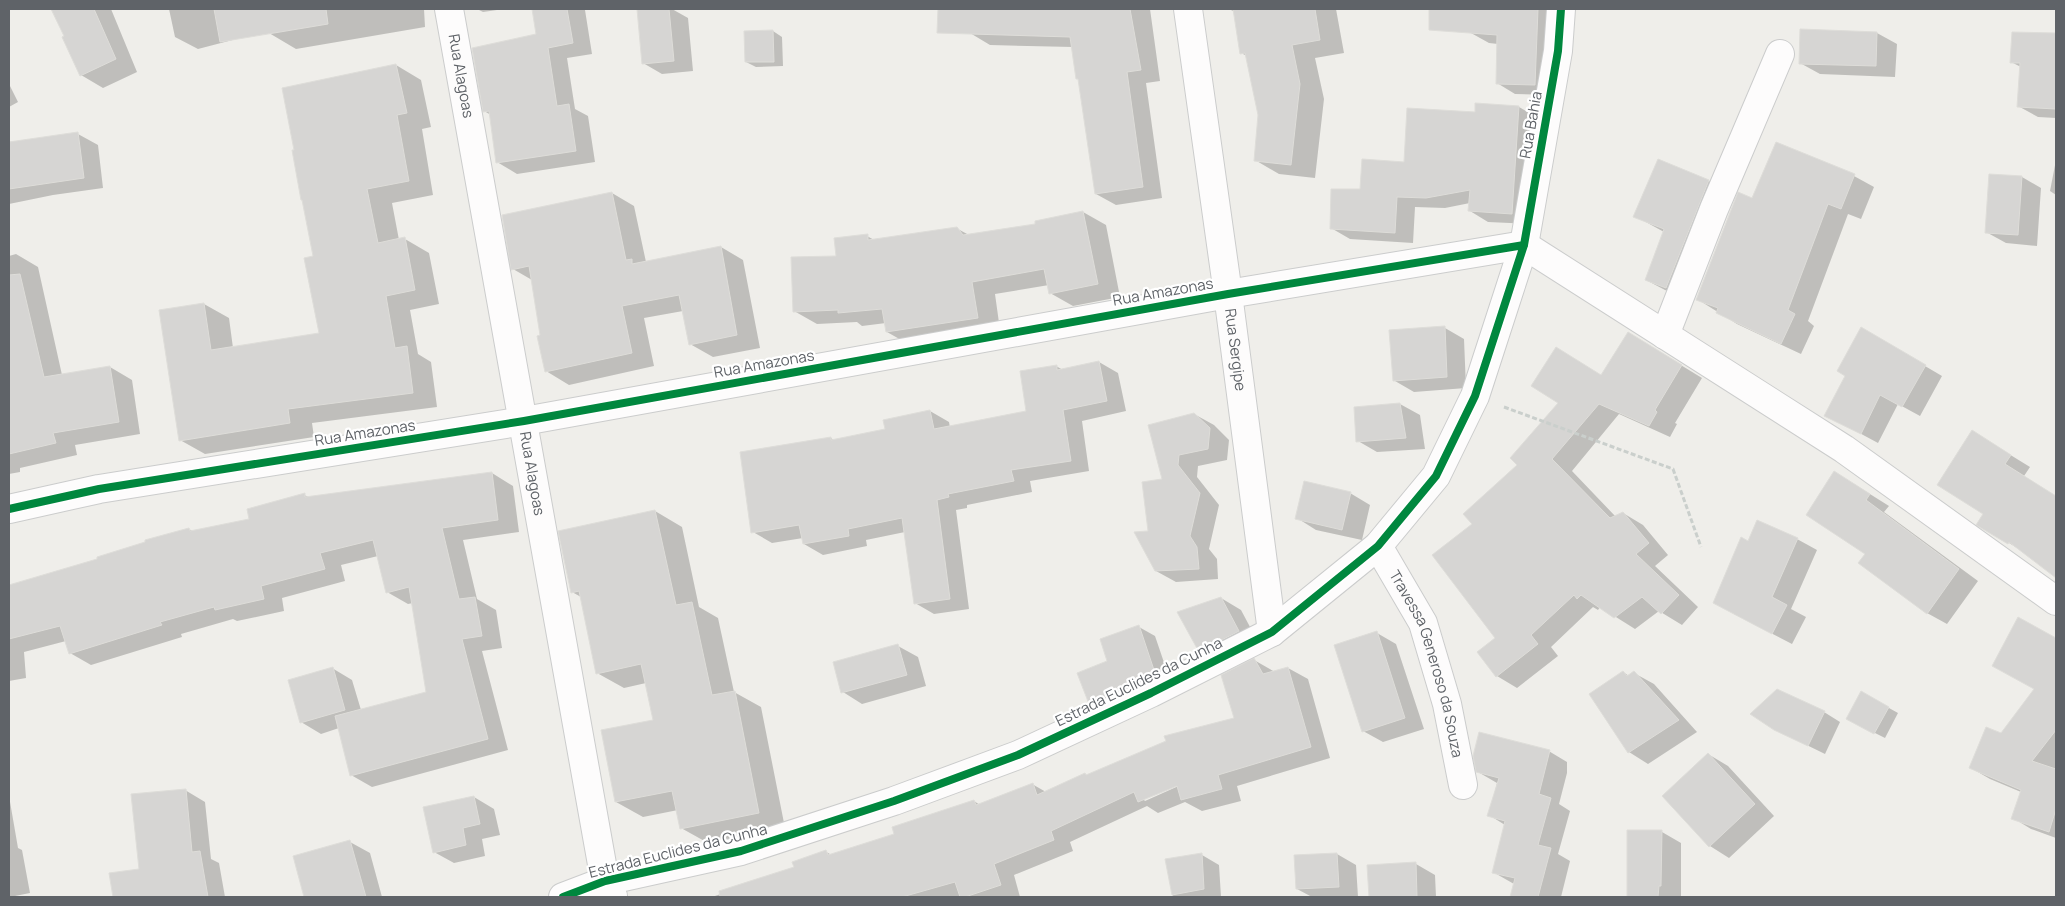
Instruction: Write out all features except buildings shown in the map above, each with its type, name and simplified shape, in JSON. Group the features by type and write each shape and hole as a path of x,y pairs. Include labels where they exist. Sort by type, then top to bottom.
{"street":[{"name":"Rua Alagoas","path":"449,9 610,889"},
{"name":"Rua Sergipe","path":"1188,9 1228,294 1272,632"},
{"name":"Rua Bahia","path":"1524,245 1558,51 1561,9"},
{"path":"1665,335 1714,209 1780,54"},
{"name":"Rua Amazonas","path":"9,509 99,489 524,421 1228,294 1524,245"},
{"path":"1524,245 1844,449 2056,601"},
{"name":"Estrada Euclides da Cunha","path":"563,897 610,889 741,851 894,801 1018,755 1151,693 1272,632 1378,546 1436,476 1475,396 1524,245"},
{"name":"Travessa Generoso da Souza","path":"1378,546 1423,623 1447,704 1463,785"}],"path":[{"path":"1475,396 1673,469 1701,547"}],"cycle path":[{"path":"563,897 605,881 741,851 894,801 1018,755 1151,693 1272,632 1378,546 1436,476 1475,396 1524,245 1558,51 1561,9"},
{"path":"9,509 99,489 524,421 1228,294 1524,245"}]}
